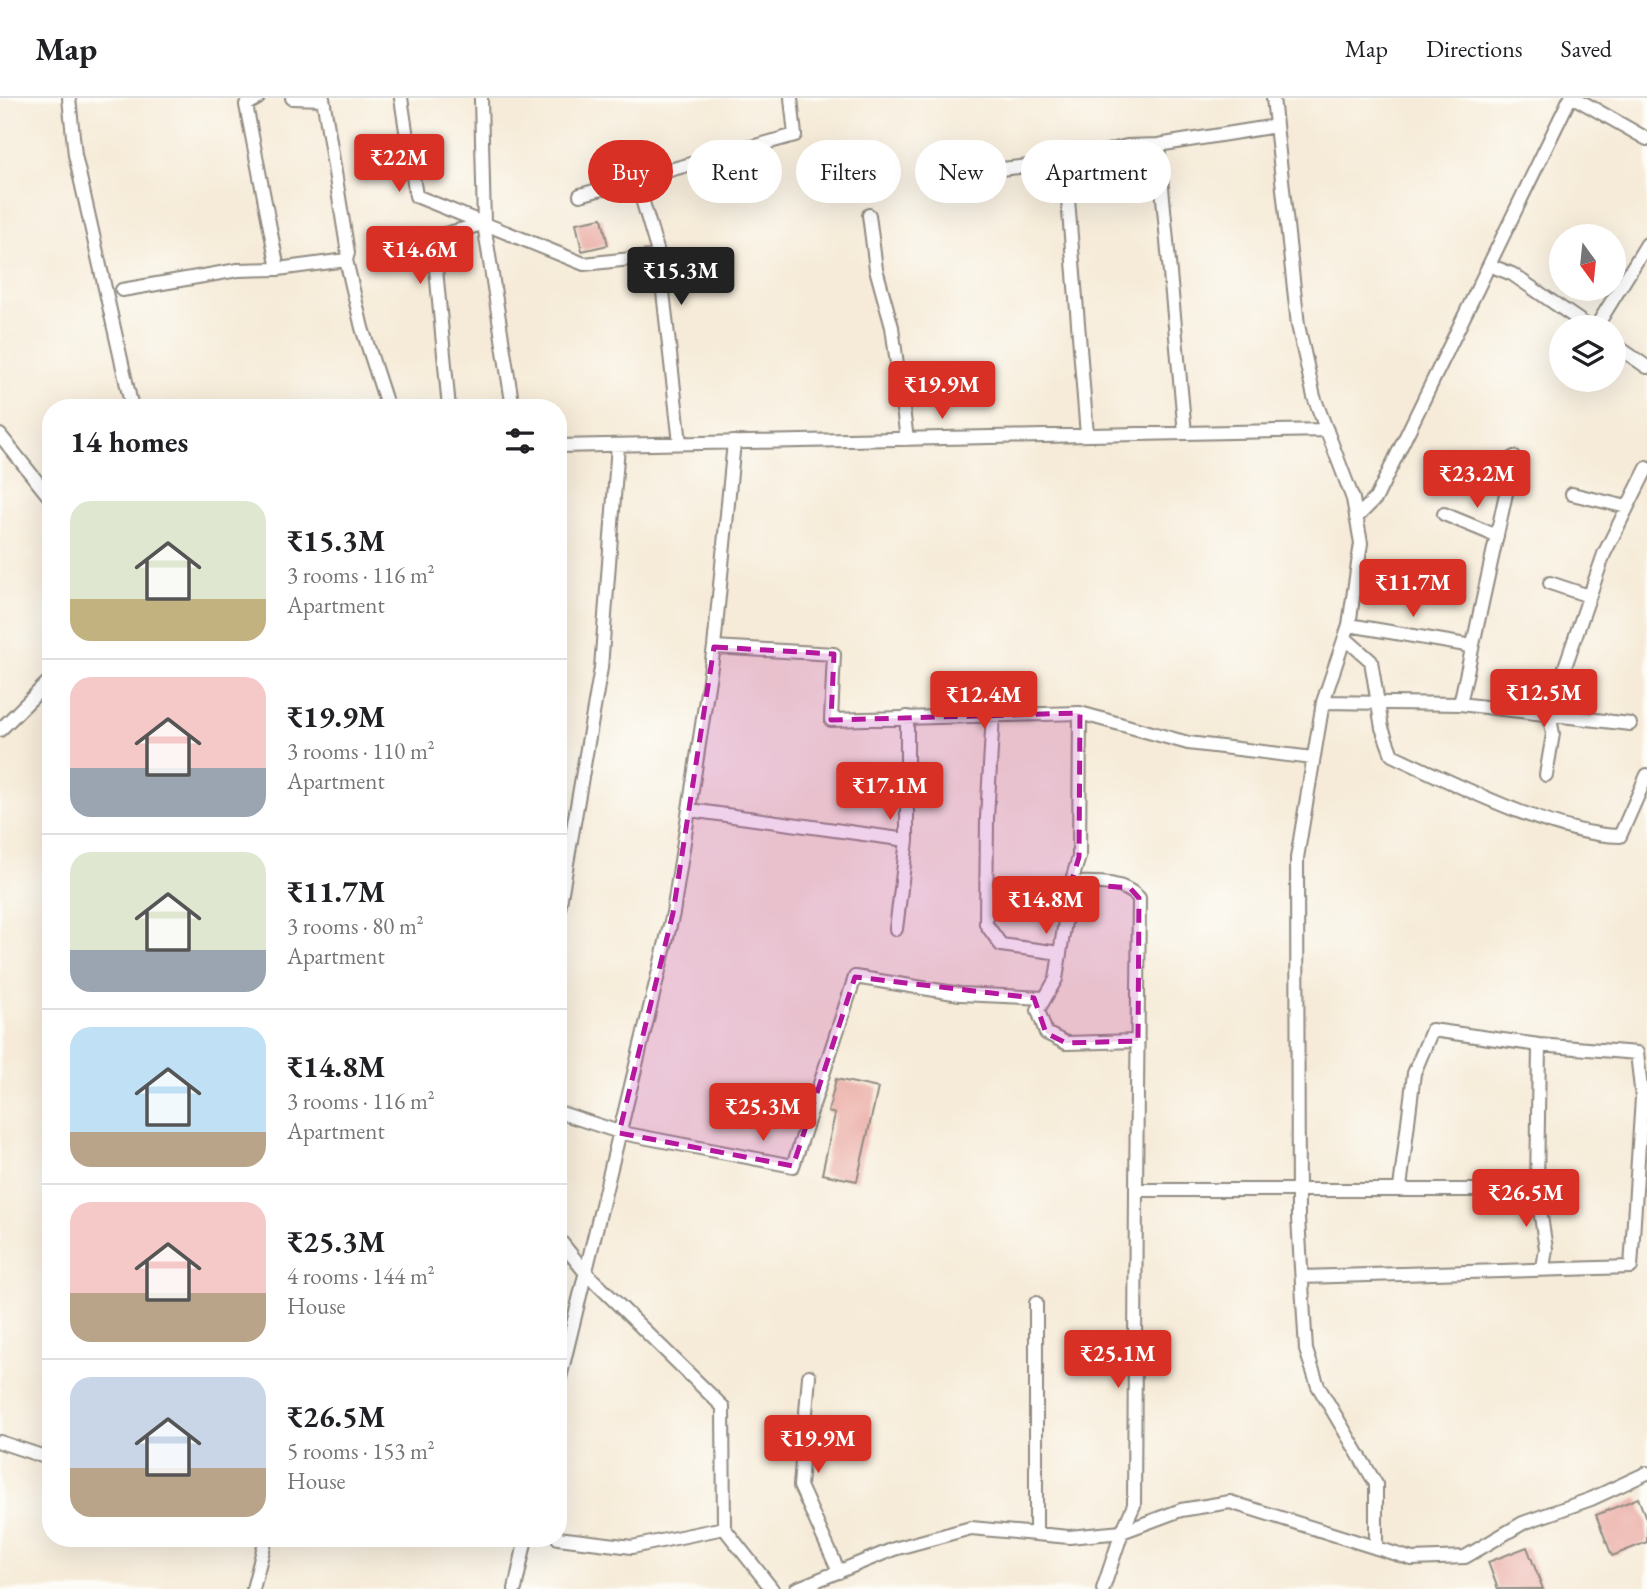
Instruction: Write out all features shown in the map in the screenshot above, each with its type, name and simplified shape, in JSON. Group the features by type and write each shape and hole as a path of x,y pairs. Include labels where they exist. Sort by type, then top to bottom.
{"street":[{"path":"69,98 75,155 130,399"},
{"path":"258,98 246,105 278,269"},
{"path":"292,98 323,98 348,253 346,260 362,328 385,399"},
{"path":"401,98 416,196 584,264 659,256"},
{"path":"481,98 484,224 512,399"},
{"path":"673,169 795,135 791,98"},
{"path":"1273,98 1298,324 1314,397 1353,499 1361,543 1347,631 1323,702 1297,858 1298,1188 1306,1350 1318,1386 1376,1484 1376,1548"},
{"path":"1356,518 1376,498 1570,98"},
{"path":"1575,98 1647,139"},
{"path":"1171,143 1276,126"},
{"path":"580,195 588,193"},
{"path":"643,203 659,256 680,443"},
{"path":"1068,203 1087,435"},
{"path":"1163,203 1185,433"},
{"path":"869,215 876,269 892,327 907,439"},
{"path":"448,399 433,237 484,224"},
{"path":"1603,315 1647,244"},
{"path":"121,290 238,271 346,260"},
{"path":"1489,265 1513,274 1573,315"},
{"path":"1626,352 1647,367"},
{"path":"567,446 1327,430"},
{"path":"0,436 42,488"},
{"path":"567,1348 673,912 714,647 734,442"},
{"path":"567,863 601,668 618,445"},
{"path":"1460,704 1514,457"},
{"path":"1546,775 1553,734 1549,713 1604,554 1647,468"},
{"path":"1572,494 1627,507"},
{"path":"1444,514 1497,536"},
{"path":"1550,583 1588,596"},
{"path":"1347,631 1472,646"},
{"path":"1347,631 1371,661 1377,703 1392,755 1485,797 1594,835 1619,836 1647,775"},
{"path":"714,647 834,654 831,720 1080,713 1188,743 1313,758"},
{"path":"0,730 42,688"},
{"path":"1323,702 1460,704 1630,724"},
{"path":"1080,713 1079,857 1071,883 1056,979 1038,1010 1046,1033 1066,1043 1138,1041"},
{"path":"993,714 987,818 986,924 1001,945 1060,953"},
{"path":"896,929 907,840 907,717"},
{"path":"690,810 907,840"},
{"path":"1071,883 1101,882 1130,888 1139,898 1134,1505 1103,1589"},
{"path":"567,1115 619,1133 793,1166 855,977 960,994 1045,999"},
{"path":"1302,1277 1631,1267 1642,1098 1637,1053 1539,1045 1432,1030 1414,1073 1400,1188"},
{"path":"1539,1045 1537,1190 1546,1249 1543,1268"},
{"path":"1136,1190 1537,1190"},
{"path":"567,1249 585,1272 723,1407 724,1528 772,1589"},
{"path":"1036,1303 1036,1534"},
{"path":"809,1376 800,1486 839,1572"},
{"path":"0,1442 42,1457"},
{"path":"796,1589 894,1549 971,1528 1069,1537 1122,1532 1181,1510 1230,1502 1412,1559 1465,1557 1523,1523 1591,1499 1647,1473"},
{"path":"567,1539 632,1546 724,1528"},
{"path":"253,1589 264,1547"},
{"path":"515,1589 524,1547"}],"highlighted area":[{"path":"714,647 834,654 831,720 1080,713 1079,857 1071,883 1130,888 1139,898 1138,1041 1066,1043 1046,1033 1034,998 855,977 793,1166 619,1133 673,913"}],"building":[{"path":"602,218 608,245 582,251 576,223"},
{"path":"836,1079 878,1088 857,1181 822,1174 835,1114 828,1112"},
{"path":"1638,1498 1647,1521 1647,1542 1612,1556 1596,1515"},
{"path":"1527,1547 1543,1589 1498,1589 1488,1562"}]}
